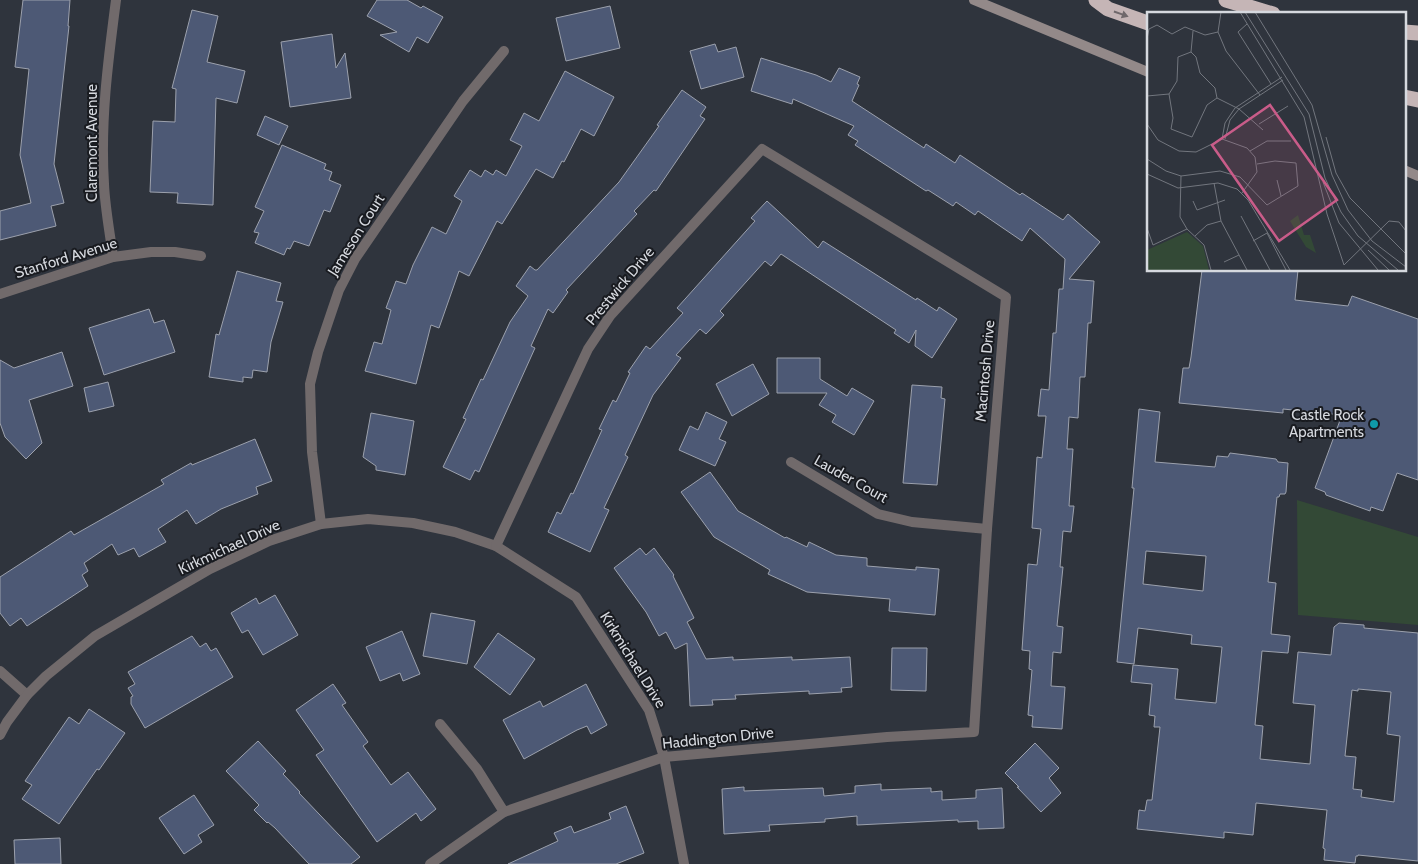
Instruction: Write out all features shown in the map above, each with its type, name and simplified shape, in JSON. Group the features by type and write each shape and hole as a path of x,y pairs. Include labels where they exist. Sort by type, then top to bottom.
{"highway":[{"path":"1096,0 1108,10 1147,23"},
{"path":"1226,0 1266,12"}],"street":[{"name":"Claremont Avenue","path":"113,257 104,184 104,111 105,82 116,0"},
{"path":"974,0 1147,72"},
{"name":"Jameson Court","path":"321,524 312,452 310,384 321,343 340,290 356,259 463,101 504,51"},
{"name":"Macintosh Drive","path":"762,149 1006,297 987,529 974,732"},
{"name":"Prestwick Drive","path":"496,546 588,349 610,316 762,149"},
{"path":"1406,171 1418,176"},
{"name":"Stanford Avenue","path":"0,294 113,257 151,252 175,252 201,256"},
{"name":"Lauder Court","path":"791,462 878,514 912,522 987,529"},
{"name":"Kirkmichael Drive","path":"0,736 4,719 46,676 95,636 210,569 269,541 321,524 368,519 413,523 455,532 496,546 576,598 649,710 664,756 684,864"},
{"path":"0,671 27,695"},
{"path":"440,724 477,769 504,812"},
{"name":"Haddington Drive","path":"430,864 504,812 664,756 887,737 974,732"}],"green space":[{"path":"1297,500 1418,537 1418,625 1298,615"}],"building":[{"path":"23,0 70,0 69,26 54,164 64,203 51,206 56,226 0,240 0,211 31,203 20,155 29,69 15,67"},
{"path":"377,0 407,0 443,17 428,43 417,37 409,52 380,35 397,32 367,16"},
{"path":"610,6 620,48 566,61 556,18"},
{"path":"192,10 218,16 207,62 245,71 237,103 216,98 213,205 177,203 178,193 150,192 153,121 175,122 176,89 172,88"},
{"path":"332,34 336,68 345,53 351,98 290,107 281,42"},
{"path":"715,44 718,52 736,47 744,77 701,89 690,51"},
{"path":"761,58 816,75 831,82 839,68 860,77 857,84 859,85 852,101 924,148 926,144 955,163 960,155 1020,195 1022,193 1063,220 1068,214 1100,242 1069,279 1094,281 1091,323 1088,323 1085,377 1080,377 1078,418 1069,417 1067,449 1073,449 1069,506 1074,506 1071,532 1063,531 1060,567 1063,567 1057,626 1063,627 1061,653 1053,652 1051,686 1065,687 1062,729 1032,727 1033,716 1028,715 1032,670 1029,669 1030,651 1022,650 1028,564 1037,565 1041,529 1032,528 1037,457 1042,458 1046,416 1038,416 1041,389 1049,390 1053,333 1056,333 1059,289 1063,289 1065,259 1030,228 1022,241 978,211 975,215 956,202 953,206 928,190 926,191 855,145 858,141 848,135 854,126 793,99 792,104 751,91"},
{"path":"565,71 614,97 594,136 581,129 564,162 562,161 553,178 536,169 502,224 497,221 469,276 459,271 439,328 431,325 416,384 365,371 374,342 382,344 391,310 386,308 396,281 406,284 413,265 432,227 446,234 462,201 454,196 470,170 481,177 485,170 493,175 496,170 506,176 522,146 510,140 524,113 539,121"},
{"path":"682,90 706,107 700,116 705,119 656,191 654,190 634,211 637,214 566,290 568,292 553,313 548,309 531,346 535,348 479,472 475,470 470,480 443,467 466,419 463,418 481,379 483,380 510,322 528,296 516,286 530,266 537,270 619,182"},
{"path":"265,116 288,126 279,145 257,135"},
{"path":"282,145 326,164 324,169 332,172 329,180 341,185 330,212 324,210 309,246 294,241 290,249 287,248 284,255 255,243 259,233 254,232 264,211 255,207"},
{"path":"767,201 818,248 823,241 916,300 917,298 937,311 939,307 957,319 932,358 915,346 916,330 909,343 894,333 896,330 781,254 771,266 765,261 720,311 724,315 706,334 700,329 676,355 681,358 653,395 625,455 628,457 604,508 609,510 590,552 548,532 557,512 561,514 571,493 573,494 602,430 599,429 613,400 616,402 630,373 628,372 646,346 650,349 683,313 677,308 755,221 751,218"},
{"path":"237,271 281,283 276,301 283,302 271,342 267,372 253,370 252,378 243,377 243,382 209,377 216,334 219,335"},
{"path":"1202,271 1298,271 1295,300 1348,306 1352,296 1418,319 1418,480 1397,473 1383,511 1371,507 1370,511 1326,495 1325,492 1315,488 1342,415 1283,409 1283,413 1179,403 1183,368 1189,368"},
{"path":"149,309 154,323 164,320 175,352 104,375 89,328"},
{"path":"62,352 73,386 29,400 42,443 26,459 5,437 0,423 0,360 14,368"},
{"path":"777,358 820,358 820,379 847,396 852,388 874,401 854,435 832,422 836,415 819,405 827,393 777,393"},
{"path":"753,364 769,394 732,416 716,384"},
{"path":"108,382 114,406 89,412 84,388"},
{"path":"912,385 942,387 941,398 945,399 937,485 903,483"},
{"path":"1139,409 1160,412 1155,462 1215,467 1217,456 1228,457 1230,453 1276,459 1278,462 1288,463 1286,492 1277,497 1268,582 1276,583 1271,634 1290,636 1288,653 1262,651 1255,725 1263,726 1260,759 1310,764 1315,705 1293,703 1298,652 1331,655 1334,627 1339,623 1364,625 1364,628 1418,633 1418,861 1358,855 1356,856 1355,863 1324,860 1325,849 1323,848 1327,810 1256,803 1253,835 1224,832 1224,838 1137,829 1139,810 1145,811 1147,800 1152,800 1160,727 1154,727 1155,716 1149,715 1152,684 1131,682 1133,665 1178,669 1175,699 1216,703 1222,647 1191,644 1192,635 1138,628 1134,664 1117,662 1134,488 1132,488","holes":["1146,551 1206,556 1203,591 1143,584","1358,689 1391,692 1387,734 1400,736 1394,802 1361,797 1362,790 1353,789 1356,757 1345,756 1352,690 1358,691"]},
{"path":"706,412 727,422 719,439 726,442 715,466 679,450 690,426 698,430"},
{"path":"371,413 414,421 405,475 376,470 376,466 363,457"},
{"path":"255,439 272,481 256,487 258,494 221,509 196,524 187,510 158,529 166,542 139,557 134,548 118,555 112,544 84,563 88,571 82,575 88,586 27,626 21,618 10,626 0,613 0,577 71,531 74,535 164,484 161,480 191,463 192,465"},
{"path":"710,472 738,511 785,538 807,547 809,542 836,555 867,558 867,566 916,570 916,567 939,569 935,615 889,611 890,599 807,592 768,574 770,570 714,537 681,492"},
{"path":"640,548 646,555 654,548 674,575 694,618 687,622 706,659 733,657 733,660 792,657 792,660 850,657 852,687 841,688 842,692 809,694 809,691 735,695 736,699 712,700 713,705 690,706 687,643 675,649 666,632 659,636 646,612 614,568"},
{"path":"275,595 298,635 263,655 248,630 242,633 231,613 256,598 259,604"},
{"path":"431,613 475,621 467,664 423,656"},
{"path":"402,631 420,674 403,681 400,673 380,681 366,647"},
{"path":"498,633 535,659 510,695 474,667"},
{"path":"192,636 200,647 206,643 211,651 216,648 233,677 145,728 131,704 131,697 133,696 128,688 135,684 128,672"},
{"path":"892,648 927,648 926,691 891,690"},
{"path":"333,684 346,703 342,705 368,742 363,746 391,785 408,772 436,809 421,821 416,813 377,842 316,755 324,750 296,710"},
{"path":"586,684 607,725 591,734 587,726 577,730 524,759 503,720 540,701 543,707"},
{"path":"89,709 125,733 99,770 97,769 59,824 22,799 32,785 25,781 69,717 79,724"},
{"path":"258,741 286,771 283,774 299,793 360,857 351,864 309,864 275,828 254,810 259,805 226,771"},
{"path":"1035,743 1059,768 1049,778 1061,793 1041,812 1005,773"},
{"path":"881,784 881,790 931,788 931,792 942,791 942,800 976,798 976,790 1002,788 1004,828 978,829 978,821 958,822 958,820 857,825 857,816 825,819 825,822 769,825 770,831 724,834 722,789 744,787 744,791 823,788 824,796 855,793 855,786"},
{"path":"194,795 214,825 198,835 202,842 184,854 159,818"},
{"path":"626,806 644,853 616,864 508,864 558,841 554,833 571,826 574,833 611,819 609,813"},
{"path":"60,838 61,864 15,864 14,840"}],"place":[{"name":"Castle Rock Apartments","path":"1374,424"}]}
